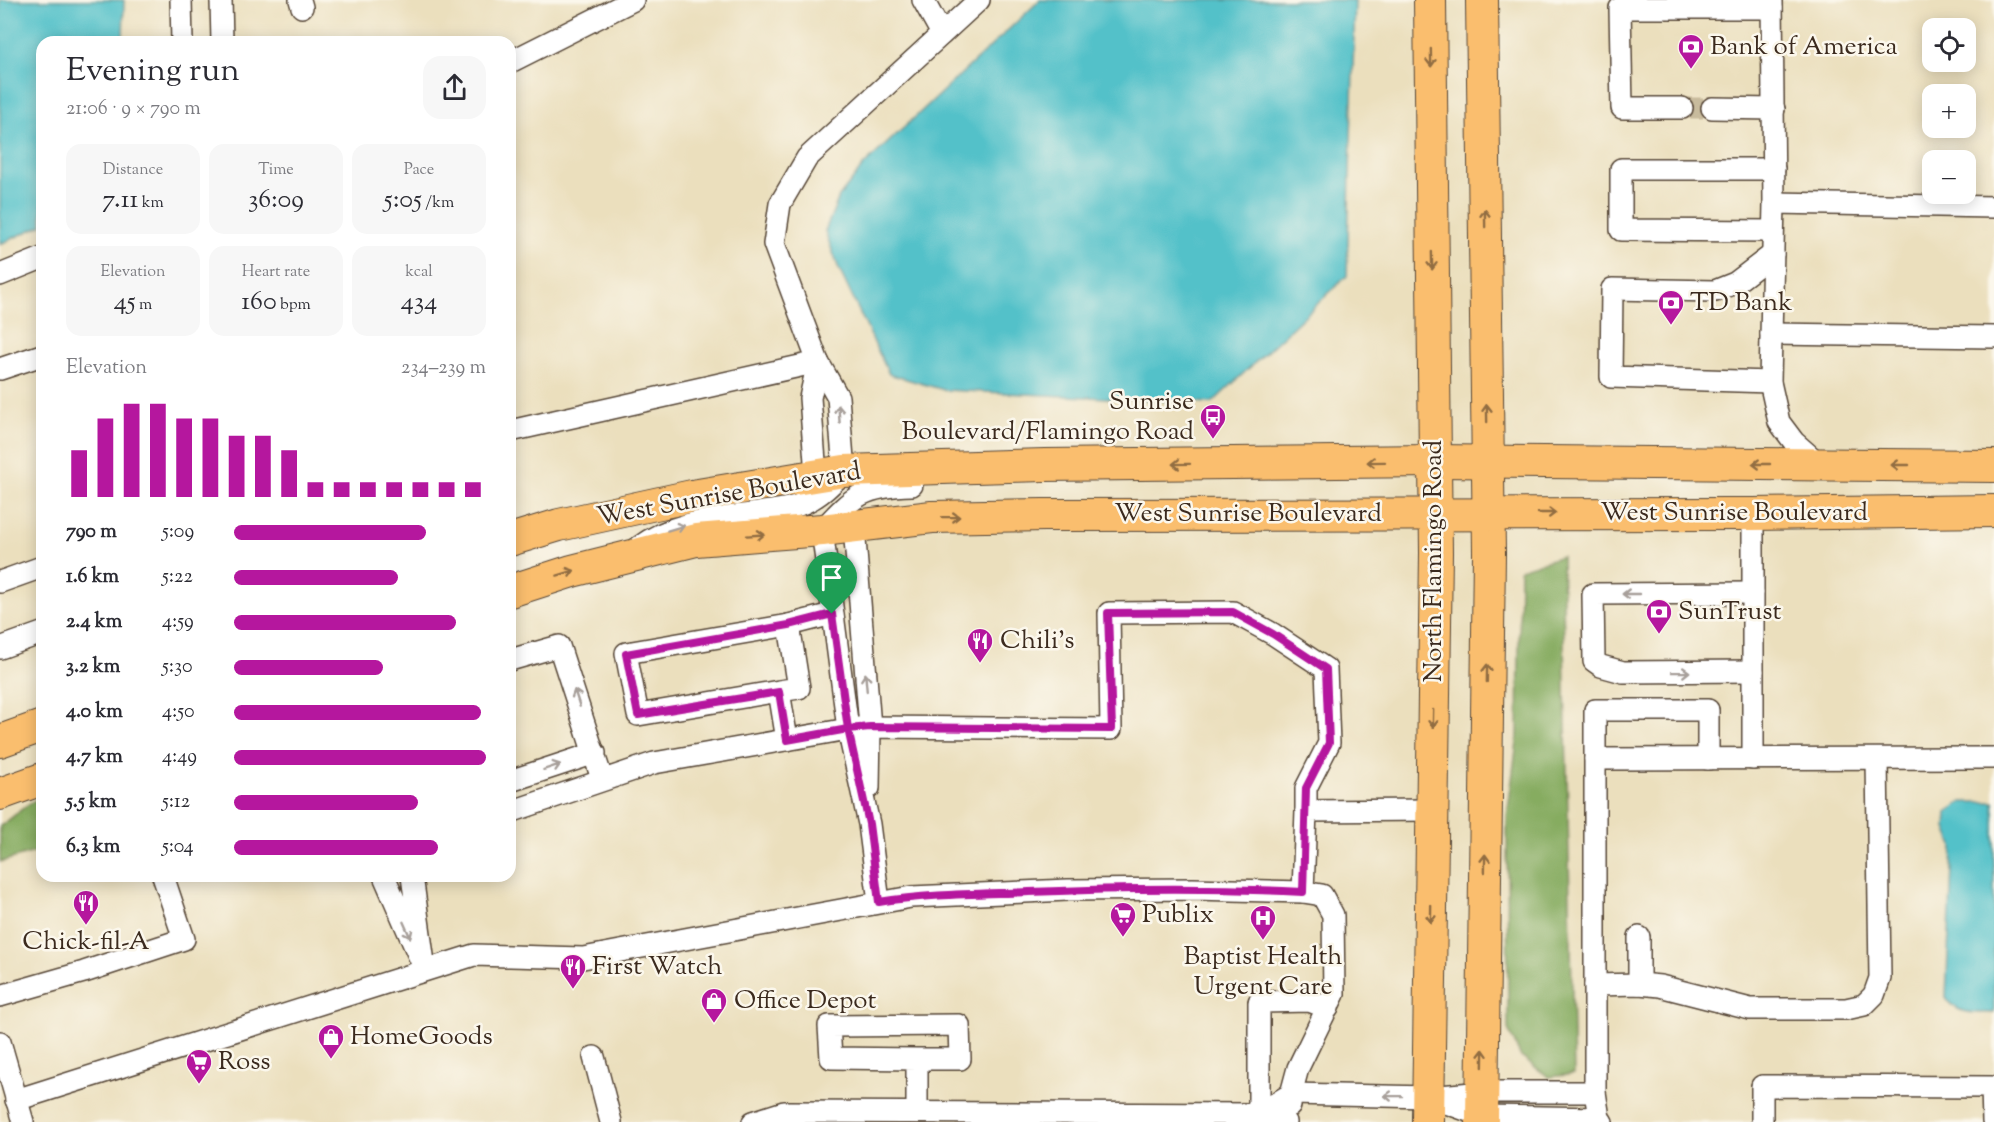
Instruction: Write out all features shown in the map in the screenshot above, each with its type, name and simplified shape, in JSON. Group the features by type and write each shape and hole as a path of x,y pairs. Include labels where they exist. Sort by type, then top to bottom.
{"highway":[{"name":"North Flamingo Road","path":"1428,1110 1435,513 1430,0"},
{"name":"North Flamingo Road","path":"1482,1110 1488,513 1485,3"},
{"name":"West Sunrise Boulevard","path":"516,538 559,525 692,496 830,472 1100,464 1434,461 1994,466"},
{"name":"West Sunrise Boulevard","path":"516,589 572,571 696,540 854,527 932,517 1994,511"},
{"path":"0,741 36,728"},
{"path":"0,794 36,782"}],"street":[{"path":"181,0 182,36"},
{"path":"221,0 222,36"},
{"path":"516,59 633,0"},
{"path":"923,0 942,34"},
{"path":"626,558 651,538 668,529 790,508 819,495 833,483 830,472 838,398 818,362 774,244 780,204 807,158 979,0"},
{"path":"1682,108 1622,108 1620,4 1772,4 1774,203 1770,382 1779,422 1794,442 1819,464"},
{"path":"1712,108 1774,108"},
{"path":"1773,231 1621,230 1621,169 1774,169"},
{"path":"1774,203 1994,207"},
{"path":"1770,382 1611,378 1612,289 1715,291 1735,283 1773,254"},
{"path":"0,275 36,260"},
{"path":"1771,334 1994,337"},
{"path":"0,369 36,357"},
{"path":"516,430 818,362"},
{"path":"879,902 869,824 848,729 822,530 850,502 876,487 1064,480 1080,476 1100,464"},
{"path":"1753,514 1753,759"},
{"path":"854,527 870,727 869,824"},
{"path":"0,582 36,569"},
{"path":"1753,593 1593,594 1594,661 1601,666 1623,672 1753,671"},
{"path":"516,807 654,763 848,729 870,727 1112,729 1108,613 1233,612 1273,634 1326,669 1329,743 1306,788 1303,892"},
{"path":"789,625 800,688 638,715 626,654 789,625 832,614"},
{"path":"0,648 36,635"},
{"path":"516,658 559,646 602,779"},
{"path":"779,692 787,740"},
{"path":"1259,1114 1291,1094 1428,1110 1482,1110 1601,1120 1595,1092 1595,710 1708,710 1708,759"},
{"path":"516,779 595,753"},
{"path":"1595,759 1994,758"},
{"path":"1595,985 1660,986 1750,1009 1846,1009 1864,1005 1874,995 1880,978 1877,759"},
{"path":"1306,811 1432,810"},
{"path":"0,996 84,972 184,939 165,882"},
{"path":"387,882 425,970"},
{"path":"413,882 425,970"},
{"path":"16,1100 474,955 583,958 911,897 1068,890 1184,889 1303,892 1322,895 1333,915 1334,994 1298,1068 1291,1094 1288,1122 1259,1114 916,1111 784,1112 753,1122"},
{"path":"1639,938 1639,984"},
{"path":"1259,1114 1259,1002 1309,1001 1328,1008"},
{"path":"959,1025 960,1059 917,1059 831,1058 829,1026 959,1025"},
{"path":"0,1042 23,1122"},
{"path":"594,1057 611,1122"},
{"path":"916,1111 917,1059"},
{"path":"1762,1122 1762,1086 1992,1087 1993,1122"},
{"path":"1482,1110 1595,1092"}],"green space":[{"path":"1562,556 1574,1074 1549,1077 1521,1057 1508,1029 1507,817 1518,734 1520,569"},
{"path":"36,800 36,852 0,862 0,826"}],"water":[{"path":"0,0 124,0 123,36 36,36 36,228 0,244"},
{"path":"1040,0 1355,0 1347,276 1212,403 944,390 889,374 839,269 825,231 839,197 864,165"},
{"path":"1962,802 1994,802 1994,1013 1961,1011 1946,997 1953,846 1946,828 1947,812"}],"tunnel":[{"path":"1682,108 1712,108"}],"place":[{"name":"Bank of America","path":"1691,70"},
{"name":"TD Bank","path":"1671,326"},
{"name":"Sunrise Boulevard/Flamingo Road","path":"1213,440"},
{"name":"SunTrust","path":"1659,635"},
{"name":"Chili's","path":"980,664"},
{"name":"Chick-fil-A","path":"86,926"},
{"name":"Publix","path":"1123,938"},
{"name":"Baptist Health Urgent Care","path":"1263,941"},
{"name":"First Watch","path":"573,990"},
{"name":"Office Depot","path":"714,1024"},
{"name":"HomeGoods","path":"331,1060"},
{"name":"Ross","path":"199,1085"}],"route":[{"path":"832,614 789,625 626,654 638,715 779,692 787,740 848,729 869,824 879,902 911,897 1068,890 1193,889 1303,892 1306,788 1329,743 1326,669 1273,634 1233,612 1108,613 1112,729 870,727 848,729 832,614"}]}
